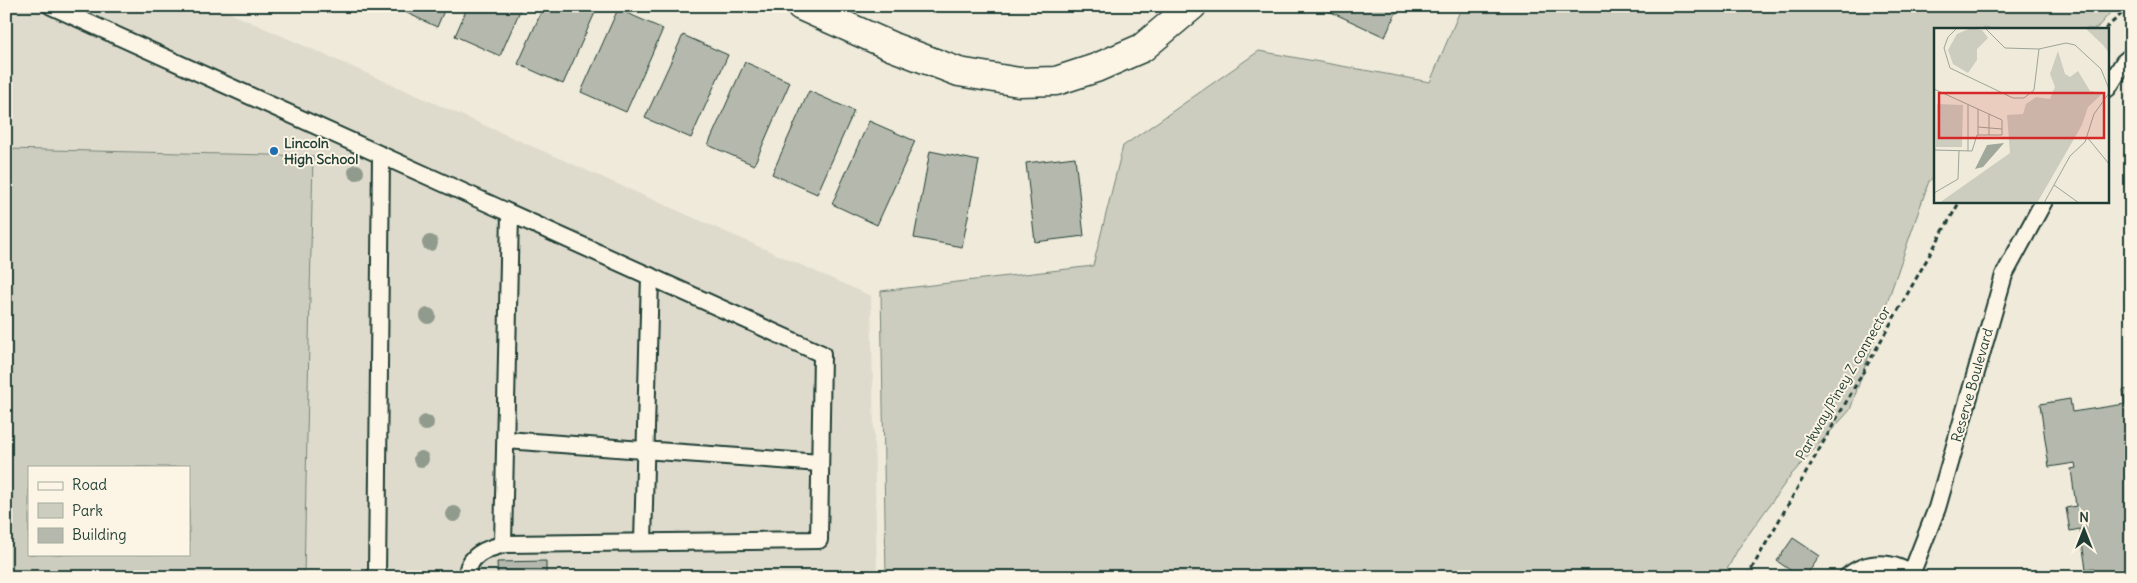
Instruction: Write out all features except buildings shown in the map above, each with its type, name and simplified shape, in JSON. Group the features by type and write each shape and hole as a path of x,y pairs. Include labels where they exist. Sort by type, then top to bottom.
{"street":[{"path":"801,6 892,47 959,72 1019,82 1056,81 1096,68 1142,48 1192,6"}],"lane":[{"path":"51,6 822,354 819,540 503,544 474,556 467,566 466,577"},
{"path":"2110,85 2124,62 2131,56"},
{"path":"377,577 381,155"},
{"name":"Reserve Boulevard","path":"1911,576 1937,508 2004,275 2043,202"},
{"path":"503,544 510,214"},
{"path":"643,542 650,276"},
{"path":"506,440 820,463"},
{"path":"1847,577 1855,570 1872,564 1890,564 1911,576"}],"path":[{"path":"2106,28 2130,6"},
{"name":"Parkway/Piney Z connector","path":"1747,577 1959,202"}],"shaded area":[{"name":"Lincoln High School","path":"6,6 214,6 871,296 877,577 6,577"}],"green space":[{"path":"1462,6 2116,6 2097,28 1934,28 1934,177 1929,181 1850,410 1791,475 1738,549 1723,577 886,577 881,291 1093,266 1123,146 1259,51 1430,82"},
{"path":"6,149 313,156 304,577 6,577"}],"place":[{"name":"Lincoln High School","path":"274,151"}]}
